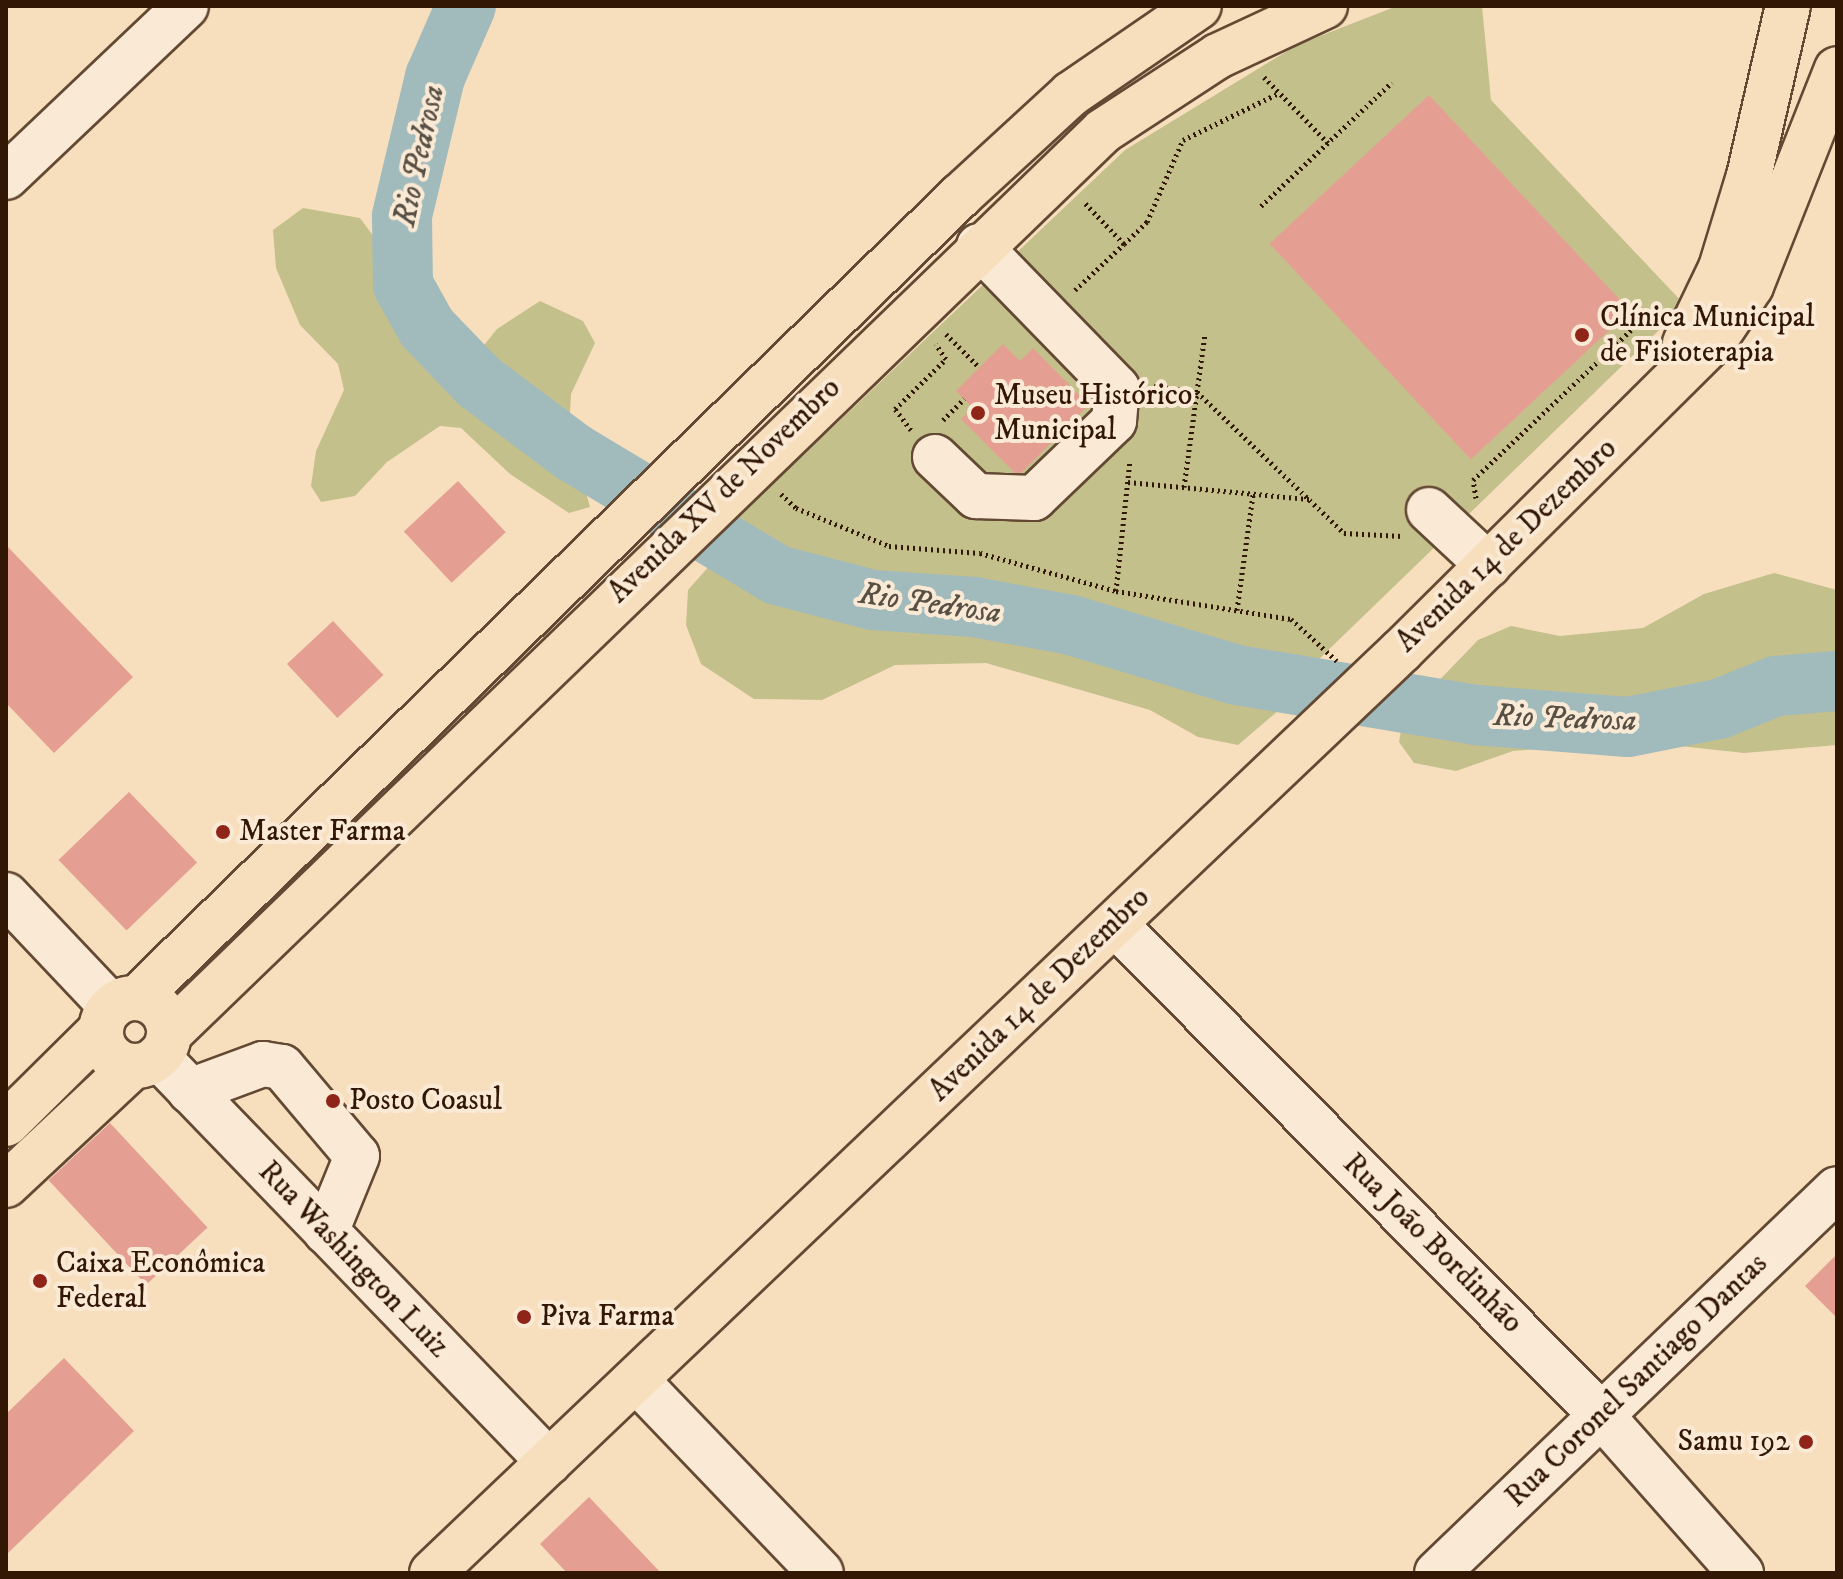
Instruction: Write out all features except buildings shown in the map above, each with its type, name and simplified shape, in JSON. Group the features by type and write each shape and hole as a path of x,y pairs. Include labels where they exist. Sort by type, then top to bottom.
{"main road":[{"name":"Avenida XV de Novembro","path":"6,1124 117,1012 1071,94 1199,6"},
{"name":"Avenida 14 de Dezembro","path":"1643,413 1721,268 1788,6"},
{"name":"Avenida XV de Novembro","path":"6,1185 153,1053 651,562 1103,131 1296,11"},
{"name":"Avenida 14 de Dezembro","path":"433,1573 1402,650 1716,338 1751,286 1837,69"},
{"path":"161,1009 153,1053 110,1055 117,1012 161,1009"}],"street":[{"path":"12,158 186,6"},
{"path":"927,448 976,496 1034,498 1114,421 1117,388 979,246"},
{"path":"1421,523 1488,565"},
{"path":"6,895 117,1012"},
{"name":"Rua João Bordinhão","path":"1115,924 1602,1416 1741,1573"},
{"name":"Rua Washington Luiz","path":"153,1053 549,1462"},
{"path":"190,1091 263,1064 282,1067 357,1156 326,1232"},
{"name":"Rua Coronel Santiago Dantas","path":"1437,1573 1837,1189"},
{"path":"636,1380 821,1573"}],"path":[{"path":"1260,72 1328,143"},
{"path":"1261,206 1392,82"},
{"path":"1070,294 1147,222 1183,140 1279,93"},
{"path":"1071,189 1124,244"},
{"path":"1481,504 1472,494 1473,480 1644,318"},
{"path":"941,329 979,367"},
{"path":"1184,487 1205,334"},
{"path":"927,448 894,414 946,359 929,337"},
{"path":"1138,384 1197,392 1344,533 1421,523"},
{"path":"1116,591 1131,454"},
{"path":"1128,482 1309,499"},
{"path":"1237,610 1253,494"},
{"path":"796,508 889,546 980,553 1116,591 1291,619 1337,662"}],"shaded area":[{"path":"1397,6 1482,6 1491,100 1685,305 1318,660 1298,694 1238,745 1198,737 1150,710 986,663 895,665 822,700 754,699 701,664 686,625 688,590 733,539 721,533 1125,150 1297,45"},
{"path":"303,208 360,218 377,241 375,278 393,325 442,363 477,354 497,329 540,301 583,321 595,343 571,394 569,430 590,507 569,513 510,474 461,428 440,426 387,462 355,496 321,502 311,486 316,451 344,390 338,364 300,325 276,268 273,230"},
{"path":"1774,573 1837,590 1837,745 1744,753 1634,741 1513,751 1456,771 1414,763 1399,742 1403,718 1478,640 1511,626 1560,636 1643,628 1704,594"}],"waterway":[{"name":"Rio Pedrosa","path":"466,6 435,77 402,216 403,285 427,328 479,382 574,453 777,575 873,600 974,607 1071,625 1237,675 1475,715 1628,727 1719,709 1776,686 1837,681"}],"place":[{"name":"Clínica Municipal de Fisioterapia","path":"1582,335"},
{"name":"Museu Histórico Municipal","path":"978,413"},
{"name":"Master Farma","path":"223,832"},
{"name":"Posto Coasul","path":"333,1101"},
{"name":"Caixa Econômica Federal","path":"40,1281"},
{"name":"Piva Farma","path":"524,1317"},
{"name":"Samu 192","path":"1806,1442"}]}
